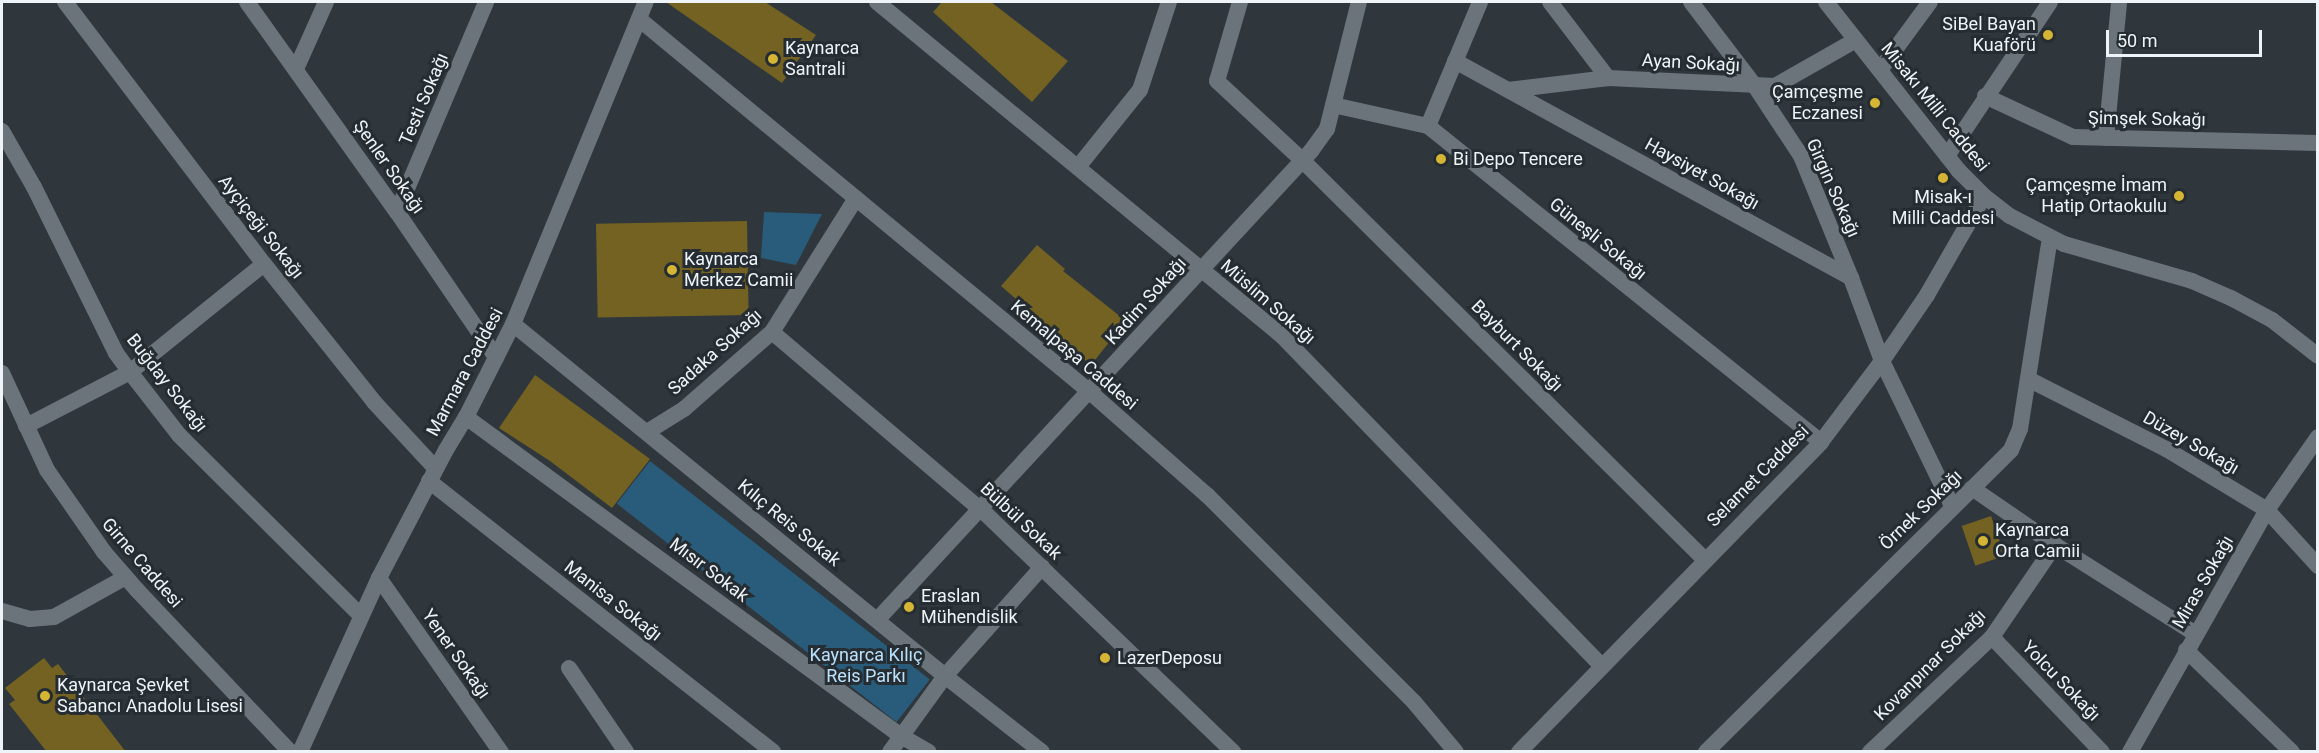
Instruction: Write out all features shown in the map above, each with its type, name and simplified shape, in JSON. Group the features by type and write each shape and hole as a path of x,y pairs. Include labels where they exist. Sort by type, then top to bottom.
{"street":[{"name":"Ayçiçeği Sokağı","path":"65,2 264,264 432,475"},
{"name":"Şenler Sokağı","path":"247,2 397,212 496,357"},
{"path":"296,69 326,2"},
{"name":"Testi Sokağı","path":"397,212 486,2"},
{"name":"Marmara Caddesi","path":"300,752 379,578 432,475 466,417 513,324 646,2"},
{"name":"Müslim Sokağı","path":"877,2 1282,336 1602,666"},
{"path":"1078,167 1140,90 1169,2"},
{"name":"Bayburt Sokağı","path":"1240,2 1217,81 1303,161 1704,559"},
{"name":"Kadim Sokağı","path":"878,619 1303,161 1327,129 1359,2"},
{"path":"1428,126 1480,2"},
{"path":"1550,2 1608,78"},
{"name":"Girgin Sokağı","path":"1690,2 1755,86 1801,156 1851,278"},
{"name":"Misakı Milli Caddesi","path":"1826,2 1947,156 1984,196 2010,216 2064,244 2192,281 2272,320 2318,356"},
{"path":"1880,70 1930,2"},
{"path":"1947,156 2050,2"},
{"path":"2106,138 2119,2"},
{"name":"Kemalpaşa Caddesi","path":"639,18 1089,392 1207,495 1414,702 1456,752"},
{"name":"Ayan Sokağı","path":"1508,90 1608,78 1775,86 1856,40"},
{"name":"Haysiyet Sokağı","path":"1455,61 1851,278"},
{"name":"Şimşek Sokağı","path":"1985,96 2073,137 2318,143"},
{"name":"Güneşli Sokağı","path":"1333,105 1428,126 1821,442"},
{"name":"Buğday Sokağı","path":"2,131 34,187 116,353 129,372 179,435 361,616"},
{"name":"Selamet Caddesi","path":"1519,752 1704,559 1821,442 1882,361 1927,295 1984,196"},
{"name":"Sadaka Sokağı","path":"647,432 684,409 772,332 856,198"},
{"name":"Örnek Sokağı","path":"1706,752 2011,450 2020,429 2050,237"},
{"path":"26,426 129,372 264,264"},
{"path":"1851,278 1882,361 1952,506"},
{"name":"Kılıç Reis Sokak","path":"513,324 760,527 1042,752"},
{"name":"Bülbül Sokak","path":"772,332 981,509 1233,752"},
{"name":"Girne Caddesi","path":"2,373 47,470 72,509 126,577 290,752"},
{"name":"Düzey Sokağı","path":"2028,379 2166,449 2267,510 2318,566"},
{"name":"Mısır Sokak","path":"466,417 901,736 929,752"},
{"name":"Miras Sokağı","path":"2130,752 2267,510 2318,437"},
{"name":"Manisa Sokağı","path":"432,475 773,752"},
{"path":"1972,488 2055,545 2196,634"},
{"name":"Kovanpınar Sokağı","path":"1870,752 1992,637 2055,545"},
{"path":"890,752 945,676 1042,567"},
{"path":"2,611 30,619 54,617 126,577"},
{"name":"Yener Sokağı","path":"379,578 501,752"},
{"name":"Yolcu Sokağı","path":"1992,637 2102,752"},
{"path":"2186,650 2292,752"},
{"path":"569,668 626,752"}],"green space":[{"path":"764,212 822,214 796,265 761,258"},
{"name":"Kaynarca Kılıç Reis Parkı","path":"650,461 930,680 896,722 617,504"}],"building":[{"name":"Kaynarca Santrali","path":"666,2 765,2 816,35 782,83"},
{"path":"942,2 991,2 1068,61 1032,102 933,12"},
{"name":"Kaynarca Merkez Camii","path":"747,221 749,315 598,318 596,224"},
{"path":"1037,245 1065,269 1063,271 1126,321 1091,365 1035,321 1038,318 1001,286"},
{"path":"535,375 650,459 612,508 550,461 499,428"},
{"name":"Kaynarca Orta Camii","path":"1991,516 2005,556 1975,566 1962,526"},
{"name":"Kaynarca Şevket Sabancı Anadolu Lisesi","path":"44,658 52,668 58,664 126,752 47,752 9,704 15,700 5,688"}],"place":[{"name":"SiBel Bayan Kuaförü","path":"2048,35"},
{"name":"Kaynarca Santrali","path":"773,59"},
{"name":"Çamçeşme Eczanesi","path":"1875,103"},
{"name":"Bi Depo Tencere","path":"1441,159"},
{"name":"Misak-ı Milli Caddesi","path":"1943,178"},
{"name":"Çamçeşme İmam Hatip Ortaokulu","path":"2179,196"},
{"name":"Kaynarca Merkez Camii","path":"672,270"},
{"name":"Kaynarca Orta Camii","path":"1983,541"},
{"name":"Eraslan Mühendislik","path":"909,607"},
{"name":"LazerDeposu","path":"1105,658"},
{"name":"Kaynarca Şevket Sabancı Anadolu Lisesi","path":"45,696"}]}
